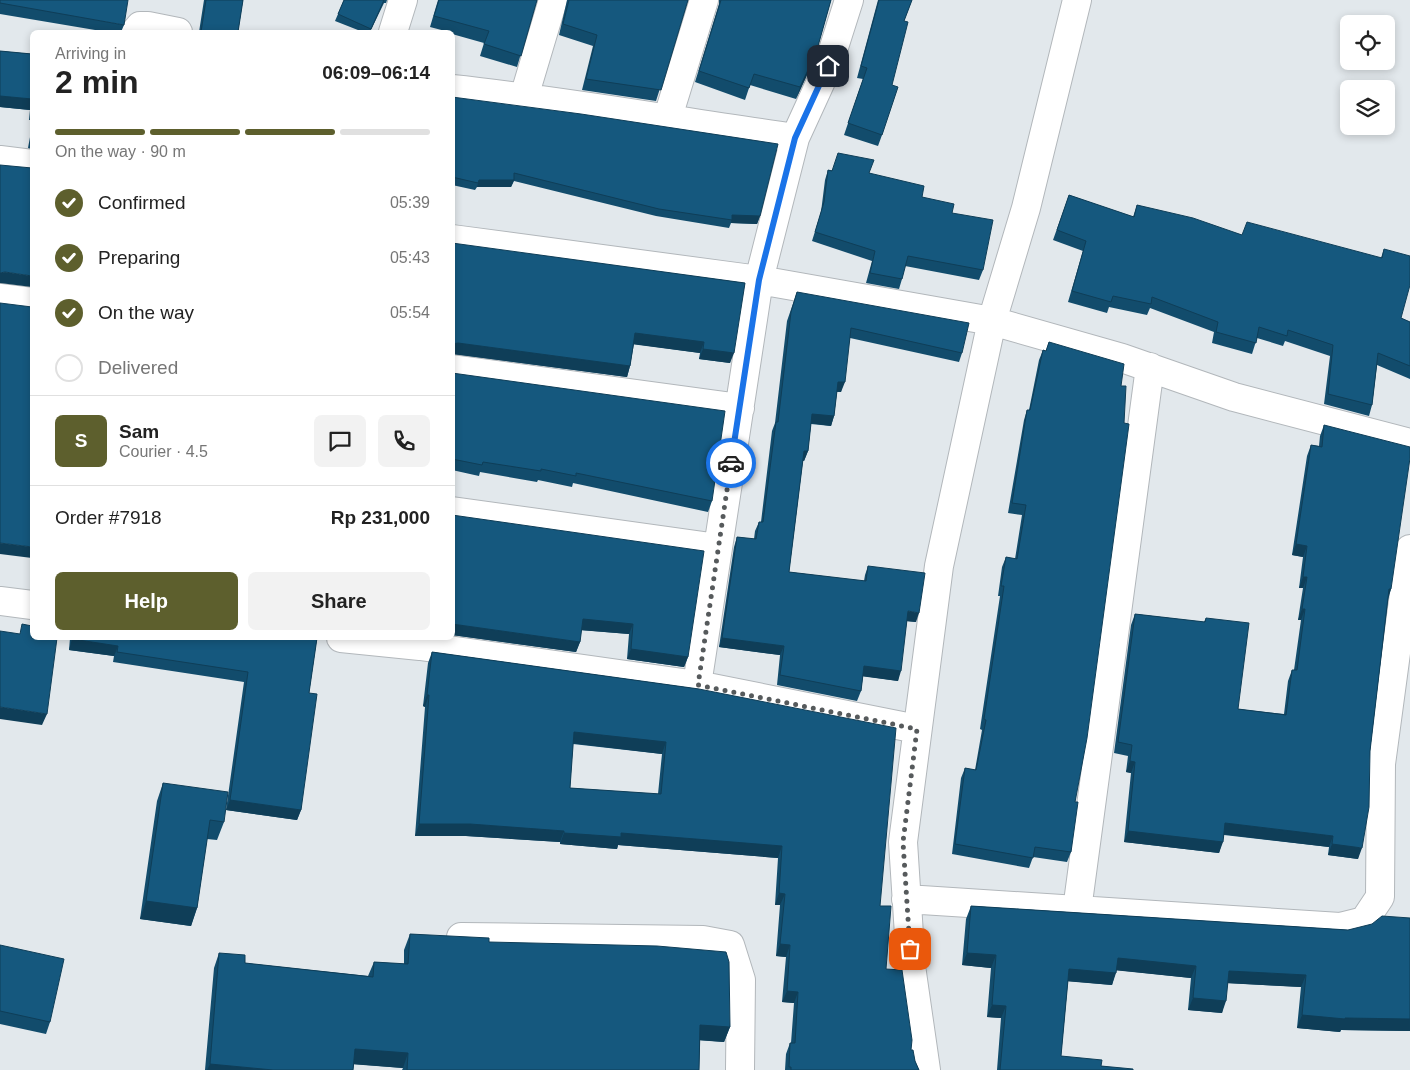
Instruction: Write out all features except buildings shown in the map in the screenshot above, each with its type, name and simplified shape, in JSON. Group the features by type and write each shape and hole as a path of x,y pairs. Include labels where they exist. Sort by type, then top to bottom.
{"street":[{"path":"394,30 403,0"},
{"path":"524,97 553,0"},
{"path":"667,120 704,0"},
{"path":"698,685 759,280 795,138 828,66 849,0"},
{"path":"926,1070 911,966 903,842 939,566 992,322 1026,208 1077,0"},
{"path":"137,30 140,26 168,30"},
{"path":"455,89 524,97 795,138"},
{"path":"0,160 30,164"},
{"path":"455,239 759,280 992,322 1122,358 1234,397 1410,443"},
{"path":"0,298 30,302"},
{"path":"1077,910 1150,368"},
{"path":"455,369 740,408"},
{"path":"455,511 718,548"},
{"path":"906,899 1340,927 1364,921 1380,897 1381,764 1410,549"},
{"path":"0,601 30,605"},
{"path":"361,640 420,646 698,685 917,729"},
{"path":"461,936 703,940 730,945 741,980 740,1070"}],"way so far":[{"path":"731,463 698,685 917,729 903,842 910,949"}],"route":[{"path":"731,463 759,280 795,138 828,66"}]}
